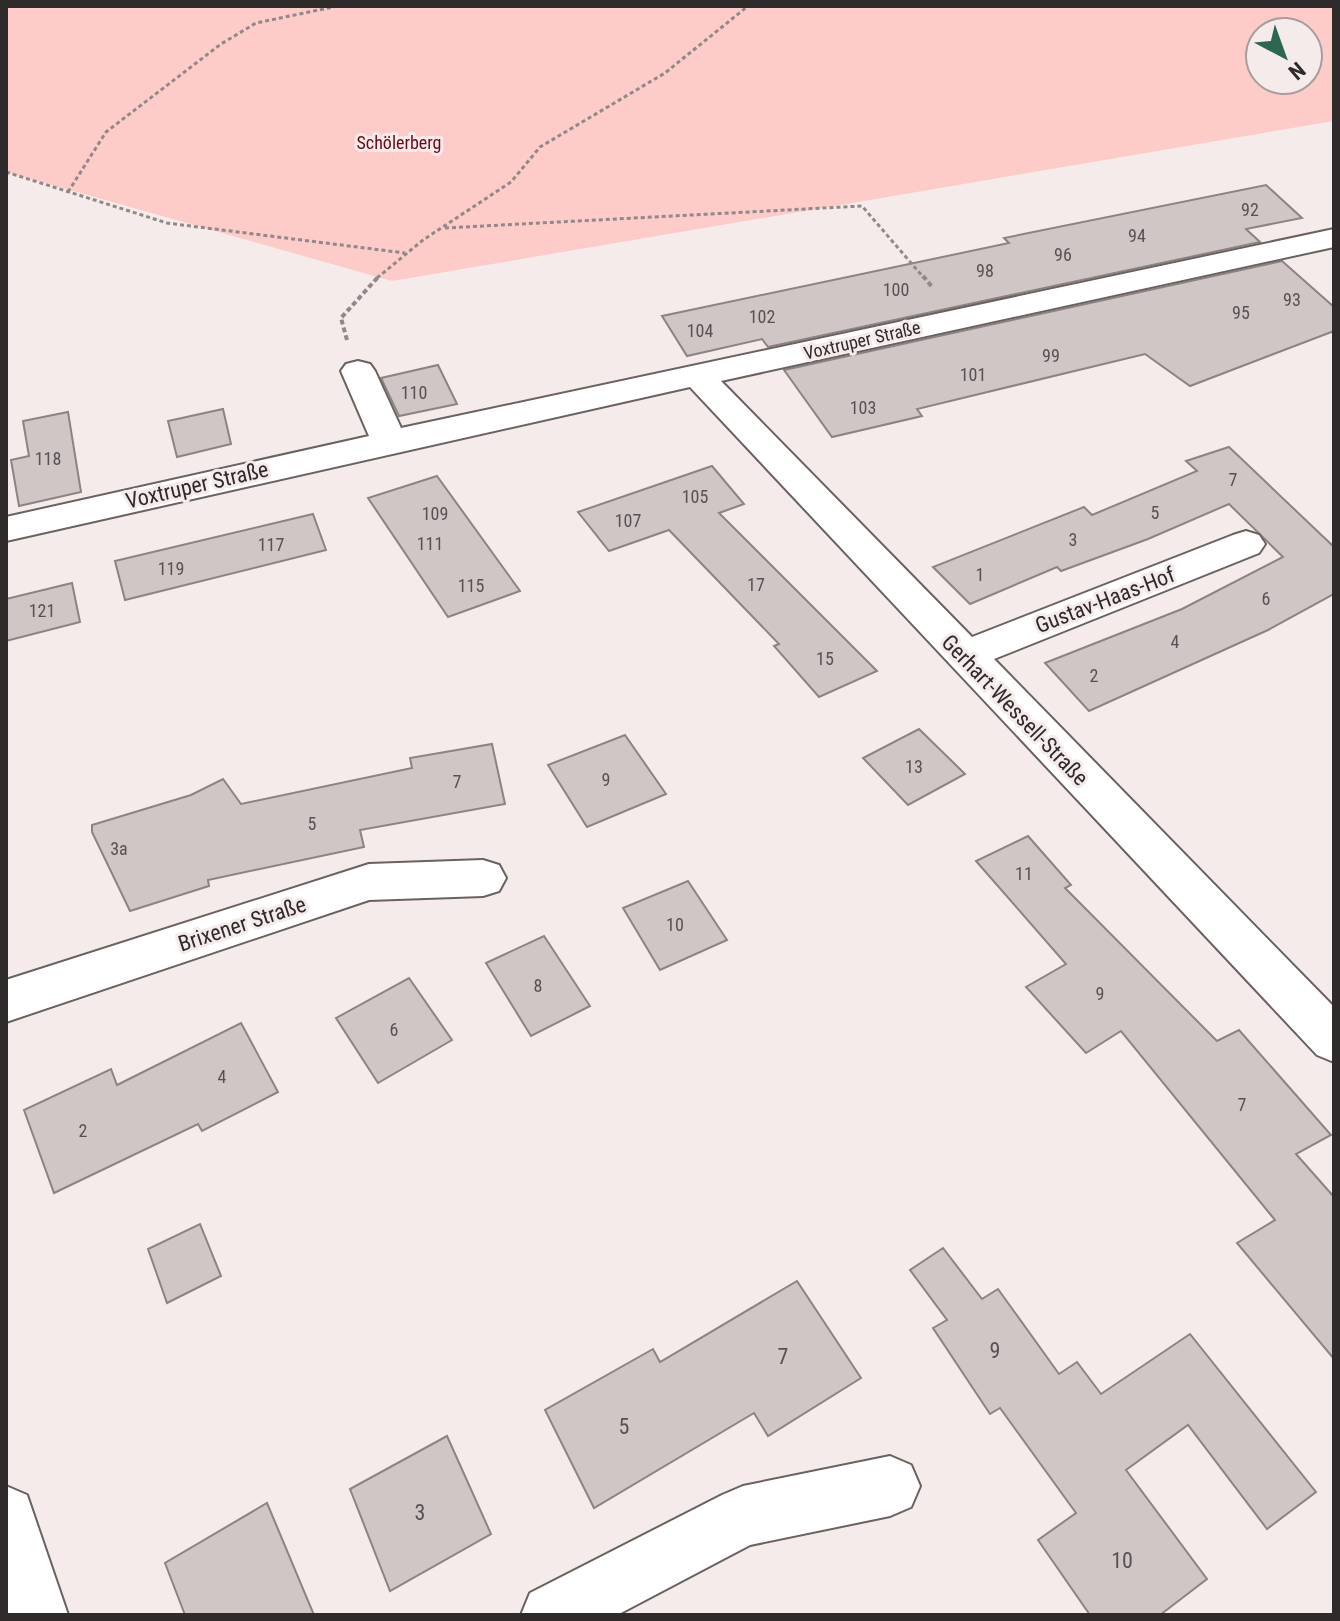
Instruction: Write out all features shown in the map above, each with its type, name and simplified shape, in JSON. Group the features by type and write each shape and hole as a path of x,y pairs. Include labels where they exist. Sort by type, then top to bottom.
{"street":[{"name":"Voxtruper Straße","path":"6,529 389,442 1334,238"},
{"path":"358,371 389,442"},
{"name":"Gerhart-Wessell-Straße","path":"698,376 1334,1040"},
{"name":"Gustav-Haas-Hof","path":"963,656 1246,544"},
{"name":"Brixener Straße","path":"6,1001 369,882 483,878"},
{"path":"552,1615 743,1516 890,1486"},
{"path":"6,1516 37,1615"}],"path":[{"path":"68,192 106,132 221,44 256,23 338,6"},
{"path":"358,371 341,318 369,284 406,254 511,182 540,147 665,73 748,6"},
{"path":"6,172 167,223 406,254"},
{"path":"444,228 862,206 960,318"}],"green space":[{"name":"Schölerberg","path":"6,6 1334,6 1334,121 392,281 6,172"}],"building":[{"path":"1266,185 1302,218 1246,229 1260,242 768,347 762,339 687,356 662,316 1009,243 1004,238"},
{"path":"1282,261 1334,307 1334,331 1190,386 1145,354 917,409 922,416 832,437 784,370"},
{"path":"438,365 457,404 399,416 381,378"},
{"path":"223,409 231,444 177,457 168,421"},
{"path":"68,412 81,492 19,506 11,460 29,456 23,421"},
{"path":"1229,447 1334,547 1334,594 1268,630 1089,711 1045,663 1182,609 1283,557 1229,504 1148,539 1061,571 1057,567 970,604 933,567 1084,507 1092,515 1197,471 1186,461"},
{"path":"712,466 744,504 719,513 877,671 819,697 774,646 779,644 669,530 609,551 578,512"},
{"path":"437,476 520,591 448,617 368,498"},
{"path":"313,514 326,550 125,600 115,561"},
{"path":"72,583 80,622 6,641 6,599"},
{"path":"919,729 965,774 908,805 863,758"},
{"path":"625,735 666,794 587,827 548,765"},
{"path":"492,744 505,804 360,830 364,847 208,880 209,886 130,911 92,832 92,825 191,795 223,779 241,804 412,768 410,758"},
{"path":"1028,836 1071,885 1065,888 1217,1041 1239,1030 1331,1135 1296,1154 1334,1197 1334,1359 1237,1243 1275,1220 1121,1031 1086,1053 1026,987 1066,964 976,861"},
{"path":"688,881 727,940 660,970 623,908"},
{"path":"544,936 590,1006 531,1036 486,963"},
{"path":"409,978 452,1040 378,1083 336,1018"},
{"path":"241,1023 278,1092 202,1131 198,1124 54,1193 24,1110 111,1069 117,1085"},
{"path":"200,1224 221,1276 167,1303 148,1249"},
{"path":"943,1248 982,1299 998,1289 1059,1374 1077,1362 1101,1394 1190,1334 1316,1492 1267,1529 1188,1425 1126,1470 1207,1579 1160,1615 1090,1615 1038,1540 1076,1513 1000,1408 990,1414 933,1328 947,1320 910,1270"},
{"path":"797,1281 861,1378 768,1436 754,1413 594,1508 545,1410 653,1349 660,1362"},
{"path":"447,1436 491,1534 390,1591 350,1489"},
{"path":"267,1503 314,1615 185,1615 165,1563"}]}
